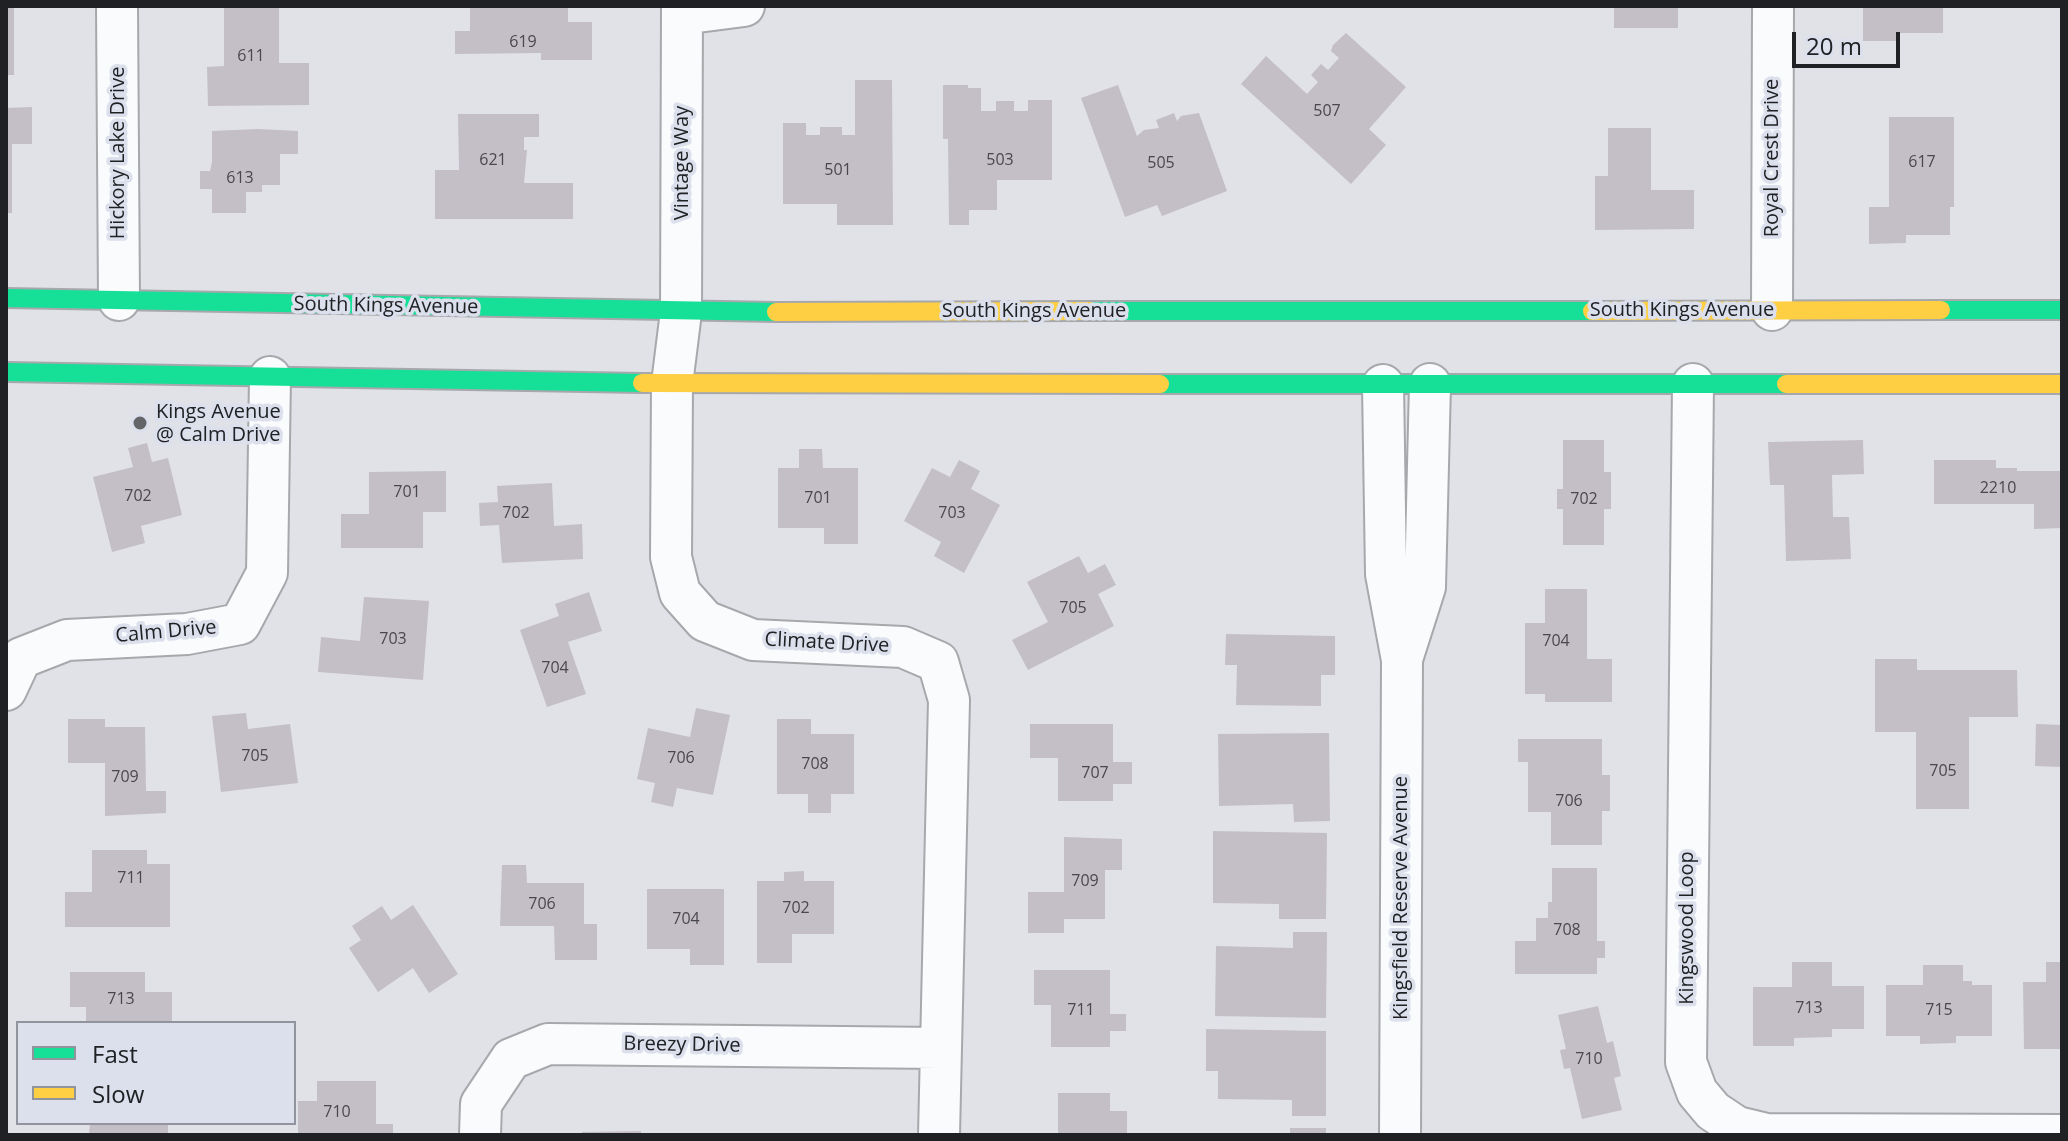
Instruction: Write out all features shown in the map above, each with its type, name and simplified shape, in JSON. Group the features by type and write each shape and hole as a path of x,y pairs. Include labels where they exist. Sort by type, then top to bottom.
{"main road":[{"name":"South Kings Avenue","path":"6,298 681,312 2062,310"},
{"path":"6,372 672,384 2062,384"}],"street":[{"name":"Hickory Lake Drive","path":"117,6 119,300"},
{"name":"Vintage Way","path":"681,312 682,10 744,6"},
{"name":"Royal Crest Drive","path":"1772,310 1773,6"},
{"name":"Climate Drive","path":"681,312 672,384 671,557 680,593 705,621 753,640 903,647 938,662 949,700 939,1135"},
{"name":"Calm Drive","path":"6,690 21,658 67,640 187,634 240,624 267,573 270,377"},
{"name":"Kingsfield Reserve Avenue","path":"1402,660 1425,587 1430,384"},
{"name":"Kingswood Loop","path":"1693,384 1686,1062 1697,1092 1713,1111 1737,1127 1766,1134 2062,1135"},
{"name":"Kingsfield Reserve Avenue","path":"1383,385 1386,574 1402,660 1400,1135"},
{"name":"Breezy Drive","path":"480,1135 481,1104 511,1059 548,1044 940,1048"}],"building":[{"path":"6,6 14,6 14,75 6,75"},
{"path":"224,6 279,6 279,63 309,63 309,105 208,106 207,67 224,66"},
{"path":"470,6 568,6 568,22 592,22 592,60 541,60 541,53 455,54 455,31 470,31"},
{"path":"1614,6 1678,6 1678,28 1614,28"},
{"path":"1863,6 1943,6 1943,33 1899,33 1899,41 1863,41"},
{"path":"1346,33 1406,87 1369,129 1386,145 1351,184 1241,84 1266,56 1307,94 1318,82 1311,75 1321,64 1328,70 1339,58 1331,51"},
{"path":"855,80 892,80 893,225 837,225 837,204 783,204 783,123 806,123 806,135 820,135 820,127 842,127 842,135 855,135"},
{"path":"943,85 981,88 981,111 996,111 996,101 1014,101 1014,111 1028,111 1028,100 1052,100 1052,180 997,180 997,210 969,210 969,225 949,225 948,139 943,139"},
{"path":"1118,85 1137,136 1144,130 1159,128 1156,120 1174,113 1177,121 1181,116 1199,113 1227,191 1162,216 1157,205 1125,217 1081,98"},
{"path":"32,107 32,144 12,144 12,213 6,213 6,108"},
{"path":"458,114 539,114 539,137 524,137 524,150 527,150 524,183 573,183 573,219 435,219 435,170 459,170"},
{"path":"1889,117 1954,117 1954,207 1950,207 1950,235 1906,235 1906,243 1869,244 1869,207 1889,207"},
{"path":"1608,128 1651,128 1651,190 1694,190 1694,229 1595,230 1595,176 1608,176"},
{"path":"212,131 298,131 298,154 280,154 280,185 262,185 262,192 246,192 246,213 212,213 212,189 200,189 200,171 210,171"},
{"path":"1563,440 1604,440 1604,472 1611,472 1611,509 1604,509 1604,545 1563,545 1563,509 1557,509 1557,489 1563,489"},
{"path":"1863,440 1864,474 1832,475 1833,517 1849,517 1851,559 1786,561 1784,485 1770,485 1768,442"},
{"path":"147,443 152,462 168,458 182,515 141,526 145,543 112,552 93,477 133,467 128,448"},
{"path":"799,449 822,449 823,468 858,468 858,544 824,544 824,528 778,528 778,468 799,468"},
{"path":"959,460 980,471 971,489 1000,505 964,573 934,556 941,542 904,521 932,468 950,477"},
{"path":"1934,460 1996,460 1996,468 2062,471 2062,528 2034,529 2034,504 1934,504"},
{"path":"446,471 446,512 423,512 423,548 341,548 341,514 369,514 369,472"},
{"path":"552,483 554,526 582,524 583,559 502,563 499,525 480,526 479,503 498,502 497,486"},
{"path":"1079,556 1088,573 1105,564 1116,585 1098,594 1114,626 1028,670 1012,640 1048,622 1027,582"},
{"path":"1545,589 1587,589 1587,659 1612,659 1612,702 1545,702 1545,694 1525,694 1525,623 1545,623"},
{"path":"589,592 602,631 568,642 586,694 547,707 520,630 559,616 555,604"},
{"path":"364,597 429,601 423,680 318,672 321,637 360,641"},
{"path":"1226,634 1335,636 1335,675 1321,675 1321,706 1236,705 1237,665 1225,665"},
{"path":"1875,659 1917,659 1917,670 2017,670 2018,717 1969,717 1969,809 1916,809 1916,732 1875,732"},
{"path":"696,708 730,715 713,795 677,788 673,807 651,802 655,783 637,779 648,728 690,737"},
{"path":"246,713 248,729 290,724 298,783 221,792 212,716"},
{"path":"68,719 105,719 105,727 145,727 146,791 166,791 166,813 105,816 105,763 68,763"},
{"path":"777,719 811,719 811,734 854,734 854,794 831,794 831,813 808,813 808,794 777,794"},
{"path":"1030,724 1113,724 1113,762 1132,762 1132,784 1113,784 1113,801 1058,801 1058,758 1030,758"},
{"path":"2036,724 2062,725 2062,767 2035,766"},
{"path":"1329,733 1330,821 1294,822 1293,804 1219,806 1218,734"},
{"path":"1518,739 1602,739 1602,775 1610,775 1610,811 1602,811 1602,845 1551,845 1551,812 1528,812 1528,762 1518,762"},
{"path":"1213,831 1327,833 1326,919 1279,919 1279,904 1213,903"},
{"path":"1064,837 1122,839 1122,870 1105,870 1105,919 1064,919 1064,933 1028,933 1028,892 1064,892"},
{"path":"92,850 147,850 147,864 170,864 170,927 65,927 65,892 92,892"},
{"path":"502,865 526,865 527,883 584,883 584,924 597,924 597,960 555,960 554,926 500,926"},
{"path":"1552,868 1597,868 1597,941 1605,941 1605,958 1597,958 1597,974 1515,974 1515,941 1536,941 1536,918 1548,918 1548,902 1552,902"},
{"path":"804,871 804,881 834,881 834,934 792,934 792,963 757,963 757,881 784,881 784,872"},
{"path":"647,889 724,889 724,965 690,965 690,949 647,949"},
{"path":"413,905 458,974 429,993 413,968 378,992 349,948 361,940 352,926 382,906 391,920"},
{"path":"1293,932 1327,932 1326,1018 1215,1016 1216,946 1293,948"},
{"path":"1792,962 1832,962 1832,986 1864,986 1864,1029 1832,1029 1832,1037 1794,1038 1794,1046 1753,1046 1753,987 1792,987"},
{"path":"2046,962 2062,962 2062,1049 2024,1049 2023,982 2046,982"},
{"path":"1923,965 1963,965 1963,981 1972,981 1972,985 1992,985 1992,1036 1956,1036 1956,1043 1920,1044 1920,1036 1886,1036 1886,985 1923,985"},
{"path":"1034,970 1110,970 1110,1014 1126,1014 1126,1031 1110,1031 1110,1047 1051,1047 1051,1005 1034,1005"},
{"path":"70,972 145,972 145,992 172,992 172,1021 86,1021 86,1007 70,1007"},
{"path":"1598,1006 1607,1043 1613,1041 1621,1076 1614,1078 1622,1110 1582,1119 1570,1068 1564,1069 1560,1050 1566,1049 1558,1015"},
{"path":"1206,1029 1326,1031 1326,1116 1292,1116 1292,1100 1218,1099 1218,1071 1206,1071"},
{"path":"317,1081 376,1081 376,1124 393,1124 393,1135 298,1134 298,1101 317,1101"},
{"path":"1058,1093 1110,1093 1110,1111 1127,1111 1127,1135 1058,1135"},
{"path":"90,1125 168,1125 168,1135 89,1135"},
{"path":"1290,1128 1326,1128 1326,1135 1290,1135"},
{"path":"641,1131 641,1135 582,1135 582,1132"}],"traffic: fast":[{"path":"6,298 776,312"},
{"path":"1941,310 2062,310"},
{"path":"1090,311 1592,311"},
{"path":"6,372 642,383"},
{"path":"1160,384 1786,384"}],"traffic: slow":[{"path":"1592,311 1941,310"},
{"path":"776,312 1090,311"},
{"path":"642,383 1160,384"},
{"path":"1786,384 2062,384"}],"place":[{"name":"Kings Avenue @ Calm Drive","path":"140,423"}]}
